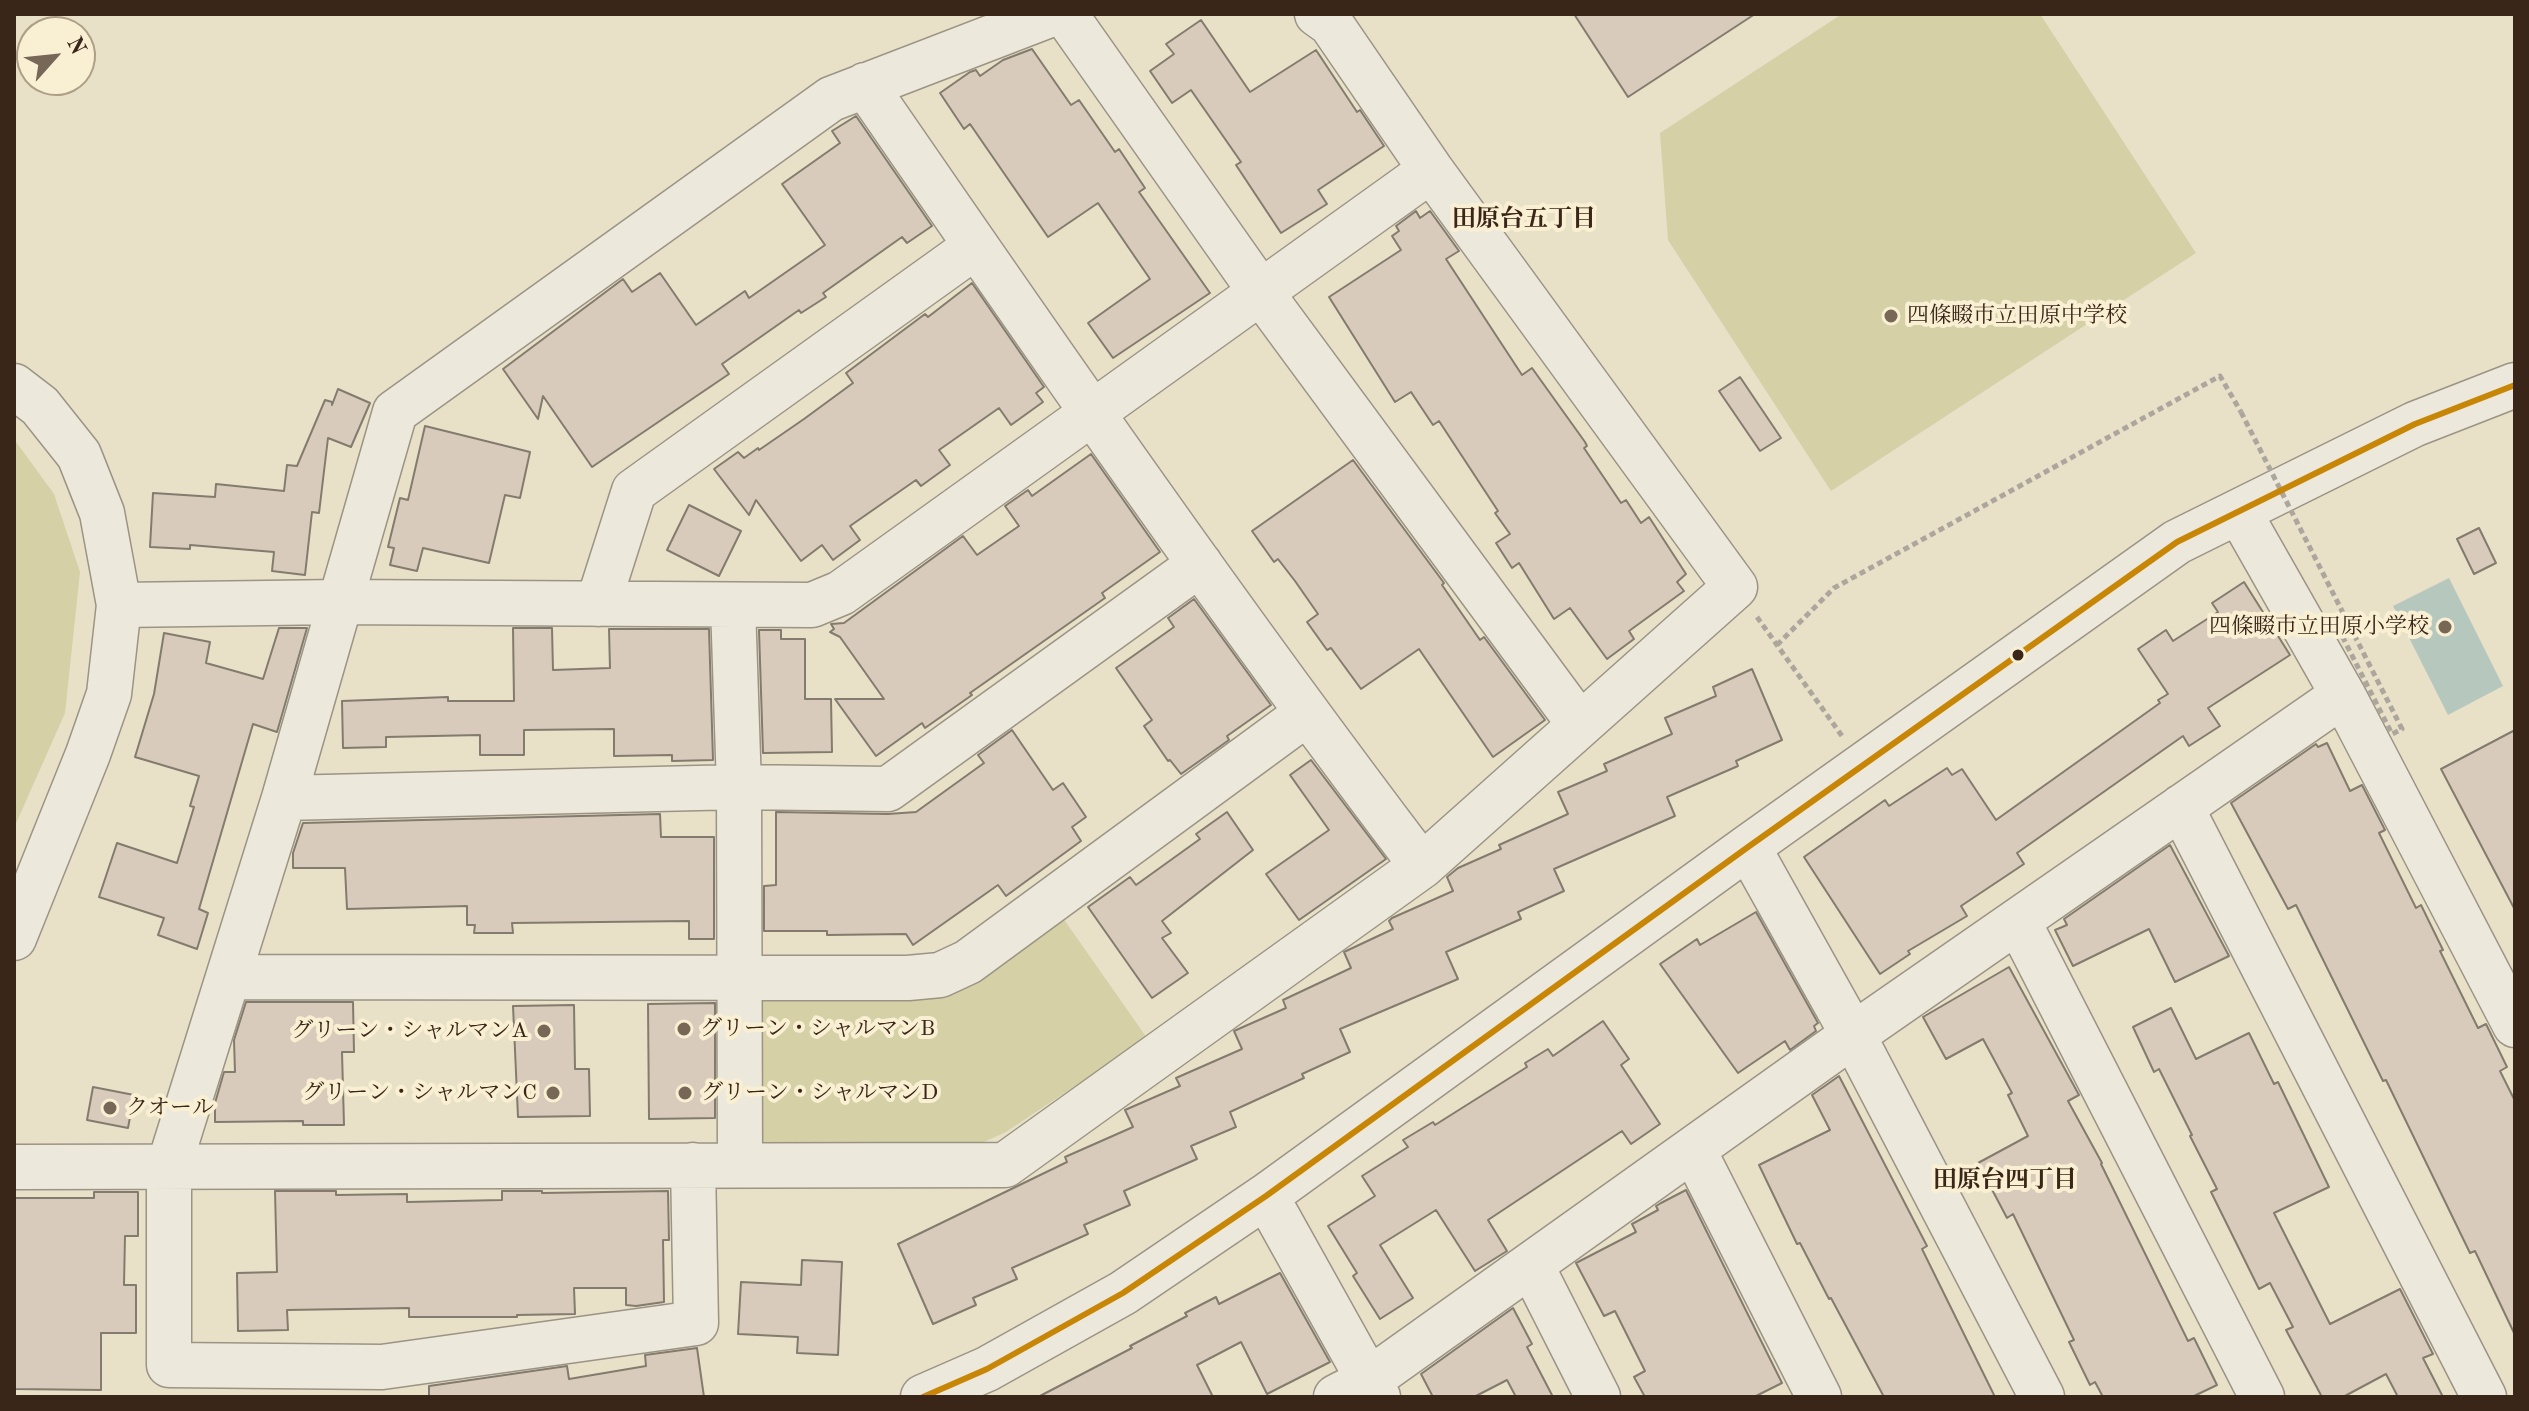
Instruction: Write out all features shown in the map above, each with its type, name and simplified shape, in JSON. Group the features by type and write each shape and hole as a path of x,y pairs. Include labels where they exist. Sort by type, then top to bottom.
{"street":[{"path":"693,1165 696,1323 382,1367 169,1365 169,1166 284,798 395,412 831,99 1052,14"},
{"path":"1065,14 1260,291 1580,725"},
{"path":"14,1167 1005,1165 1422,866 1735,587 1431,170 1331,24 1317,14"},
{"path":"865,85 1091,412 1306,714 1422,866"},
{"path":"119,605 340,602 812,605 841,593 1431,170"},
{"path":"598,604 634,491 976,246"},
{"path":"923,1397 987,1369 1123,1293 1266,1196 1748,847 2177,542 2415,424 2515,385"},
{"path":"14,386 40,406 79,455 102,513 119,605 109,694 14,938"},
{"path":"2239,512 2343,695 2515,1025"},
{"path":"284,798 739,787 888,789 1200,564"},
{"path":"733,605 739,787 740,1165"},
{"path":"1266,1196 1361,1391 1531,1265 1853,1035 2343,695"},
{"path":"228,977 908,978 940,975 968,962 1306,714"},
{"path":"2181,807 2484,1397"},
{"path":"1748,847 1853,1035 2042,1397"},
{"path":"2018,921 2262,1397"},
{"path":"1693,1149 1819,1397"},
{"path":"1531,1265 1598,1397"}],"path":[{"path":"1777,645 1834,588 2220,376 2402,729 2392,734 2337,626 2321,632"},
{"path":"1735,587 1864,765"}],"shaded area":[{"name":"四條畷市立田原中学校","path":"1842,14 2040,14 2196,253 1831,491 1668,240 1660,133"},
{"path":"14,439 54,494 80,572 65,713 14,828"},
{"path":"2449,578 2503,686 2448,715 2393,606"},
{"path":"1058,911 1147,1038 1006,1132 973,1147 764,1148 749,1134 756,990 894,990"}],"building":[{"path":"1574,14 1755,14 1628,97"},
{"path":"1201,20 1250,92 1316,50 1384,146 1318,190 1327,204 1281,233 1236,165 1241,162 1191,90 1172,103 1150,71 1174,54 1166,44"},
{"path":"1032,49 1071,105 1079,100 1115,152 1119,149 1145,188 1139,192 1210,293 1113,358 1088,323 1150,279 1098,203 1048,237 970,124 964,129 940,93 970,72 976,70 980,76 1003,60"},
{"path":"856,116 932,226 907,243 902,237 823,293 826,297 801,313 799,310 722,364 729,374 592,467 543,396 538,419 503,369 623,279 632,292 660,273 696,325 745,291 749,298 825,245 782,184 840,143 832,131"},
{"path":"1416,211 1420,218 1430,211 1459,251 1446,259 1522,375 1532,368 1585,442 1587,446 1584,448 1621,503 1626,500 1641,523 1649,517 1686,574 1677,582 1684,591 1629,631 1634,639 1607,659 1570,608 1554,619 1519,563 1512,568 1496,543 1510,534 1439,421 1433,425 1411,392 1395,402 1329,297 1401,250 1392,236 1399,231 1396,226"},
{"path":"972,283 1044,387 1036,393 1043,402 1011,425 999,408 939,450 950,465 921,486 916,480 850,526 860,540 833,560 822,545 801,561 756,500 749,515 714,469 738,452 744,458 759,450 804,419 853,383 846,373"},
{"path":"1740,377 1781,438 1760,451 1719,391"},
{"path":"338,389 370,403 351,447 328,438 319,513 312,512 305,575 272,571 274,552 190,545 190,549 150,547 153,493 215,497 216,484 284,491 287,465 297,466 325,400 332,402 332,405"},
{"path":"425,426 530,452 520,498 505,495 489,563 423,548 417,571 390,565 394,548 388,547 400,498 408,500"},
{"path":"1091,454 1160,552 1102,593 1105,598 970,693 972,695 925,728 922,723 876,756 835,699 884,699 840,637 830,632 834,629 831,624 844,623 963,536 977,555 1019,526 1005,506 1028,490 1032,496"},
{"path":"1353,460 1444,583 1442,585 1480,640 1484,637 1545,720 1493,757 1419,649 1361,689 1307,622 1318,614 1278,559 1274,562 1252,531"},
{"path":"689,505 741,531 719,576 667,550"},
{"path":"2479,528 2496,563 2474,574 2457,539"},
{"path":"2244,582 2290,655 2208,708 2220,726 2189,746 2183,736 2017,853 2024,864 1961,906 1967,916 1908,951 1910,954 1880,974 1804,857 1885,800 1889,806 1947,768 1952,775 1962,769 1996,820 2160,703 2158,700 2168,694 2138,649 2166,630 2173,641 2218,612 2212,603"},
{"path":"1194,599 1271,705 1181,774 1144,726 1152,720 1116,668 1174,627 1168,618"},
{"path":"279,628 307,628 277,732 253,724 199,909 208,913 197,949 158,935 164,918 99,897 117,843 177,863 194,807 190,806 199,776 135,757 154,694 164,633 210,642 206,663 263,679"},
{"path":"513,628 552,628 553,670 610,668 609,629 709,629 713,760 672,761 672,755 614,756 614,729 524,730 524,755 480,755 480,735 386,737 386,747 343,748 342,701 448,697 448,701 514,701"},
{"path":"759,630 781,630 781,639 805,639 805,699 831,699 832,752 763,753"},
{"path":"1752,669 1782,740 1736,761 1738,766 1667,797 1675,816 1554,869 1564,891 1518,912 1521,919 1446,952 1458,979 1340,1029 1350,1052 1302,1074 1304,1078 1230,1112 1236,1127 1191,1146 1197,1159 1124,1191 1130,1205 1084,1225 1088,1234 1012,1268 1017,1279 973,1298 976,1305 933,1324 898,1244 1067,1162 1065,1157 1133,1127 1125,1110 1180,1086 1176,1078 1242,1049 1234,1031 1286,1008 1283,1000 1351,968 1344,952 1393,929 1389,921 1392,918 1453,891 1447,877 1458,868 1501,849 1499,845 1568,814 1558,792 1607,771 1604,764 1672,734 1665,718 1716,696 1713,687"},
{"path":"1012,730 1053,790 1063,783 1086,817 1072,827 1081,841 1006,896 998,885 913,945 906,934 827,935 827,931 764,931 764,886 776,885 776,812 916,812 984,763 978,755"},
{"path":"2515,730 2515,910 2441,769"},
{"path":"2327,743 2350,791 2362,785 2385,830 2379,833 2416,908 2421,905 2478,1028 2486,1024 2507,1067 2500,1071 2515,1101 2515,1335 2475,1251 2470,1253 2296,905 2288,909 2231,803 2316,744 2318,747"},
{"path":"1311,760 1386,859 1299,920 1266,874 1329,830 1290,775"},
{"path":"1227,812 1253,850 1162,921 1171,933 1162,938 1188,973 1152,998 1088,907 1130,877 1136,885 1200,839 1196,834"},
{"path":"660,814 661,837 714,837 714,939 689,939 689,921 512,923 513,933 474,933 475,925 467,925 467,906 347,909 345,868 293,868 293,853 303,823"},
{"path":"2170,845 2229,956 2175,982 2149,929 2073,966 2055,930 2067,925 2064,919"},
{"path":"1756,912 1818,1023 1814,1026 1816,1031 1790,1050 1785,1041 1738,1073 1660,964 1697,939 1700,945"},
{"path":"2009,967 2079,1095 2068,1101 2102,1163 2188,1341 2194,1338 2217,1385 2192,1397 2103,1397 2095,1382 2090,1385 2069,1342 2074,1340 2013,1214 2007,1218 1978,1163 2028,1136 2008,1095 2012,1093 1983,1039 1946,1059 1923,1017"},
{"path":"246,1002 353,1002 354,1052 342,1052 344,1125 303,1125 303,1121 215,1122 215,1103 224,1072 235,1072 234,1040"},
{"path":"715,1003 715,1118 649,1119 648,1004"},
{"path":"574,1005 575,1069 589,1069 590,1116 518,1117 513,1006"},
{"path":"2171,1008 2196,1059 2249,1033 2274,1084 2278,1082 2329,1187 2274,1213 2330,1324 2400,1289 2433,1354 2423,1358 2443,1397 2398,1397 2386,1374 2343,1397 2322,1397 2286,1330 2293,1327 2270,1283 2259,1289 2211,1192 2217,1189 2192,1135 2159,1069 2154,1072 2133,1027"},
{"path":"1603,1021 1629,1059 1621,1065 1660,1124 1631,1144 1622,1131 1488,1220 1507,1251 1475,1271 1436,1210 1380,1245 1413,1298 1380,1319 1353,1276 1357,1273 1328,1226 1375,1196 1362,1176 1408,1147 1403,1140 1433,1122 1435,1125 1527,1067 1525,1063 1548,1049 1553,1056"},
{"path":"1839,1076 1927,1246 1922,1249 1995,1397 1884,1397 1800,1243 1797,1244 1759,1165 1830,1130 1812,1095"},
{"name":"クオール","path":"93,1087 134,1095 128,1128 87,1120"},
{"path":"1686,1190 1782,1383 1754,1397 1645,1397 1634,1377 1645,1371 1615,1311 1604,1316 1576,1263 1636,1232 1632,1224 1658,1210 1656,1206"},
{"path":"275,1191 336,1191 336,1195 407,1194 407,1202 502,1200 502,1191 668,1191 669,1240 663,1240 664,1302 626,1305 626,1288 574,1288 575,1314 409,1317 409,1308 287,1310 288,1330 238,1331 237,1273 277,1272"},
{"path":"94,1192 138,1192 138,1236 125,1236 124,1285 136,1285 136,1333 101,1333 101,1390 14,1389 14,1198 94,1198"},
{"path":"802,1260 842,1262 838,1355 797,1353 798,1337 738,1334 741,1282 801,1285"},
{"path":"1280,1273 1330,1362 1267,1394 1241,1342 1197,1365 1213,1397 1038,1397 1132,1348 1130,1346 1216,1297 1219,1304"},
{"path":"1513,1308 1532,1344 1527,1347 1553,1397 1516,1397 1507,1380 1474,1397 1433,1397 1421,1374"},
{"path":"697,1348 704,1397 429,1397 429,1386 567,1366 569,1379 646,1366 645,1355"}],"transit line":[{"path":"923,1397 987,1369 1123,1293 1266,1196 1748,847 2177,542 2415,424 2515,385"}],"place":[{"name":"四條畷市立田原中学校","path":"1891,316"},
{"name":"四條畷市立田原小学校","path":"2445,627"},
{"name":"グリーン・シャルマンB","path":"684,1029"},
{"name":"グリーン・シャルマンA","path":"544,1031"},
{"name":"グリーン・シャルマンC","path":"553,1093"},
{"name":"グリーン・シャルマンD","path":"685,1093"},
{"name":"クオール","path":"110,1108"}],"district":[{"name":"田原台五丁目","path":"1524,220"},
{"name":"田原台四丁目","path":"2005,1181"}]}
